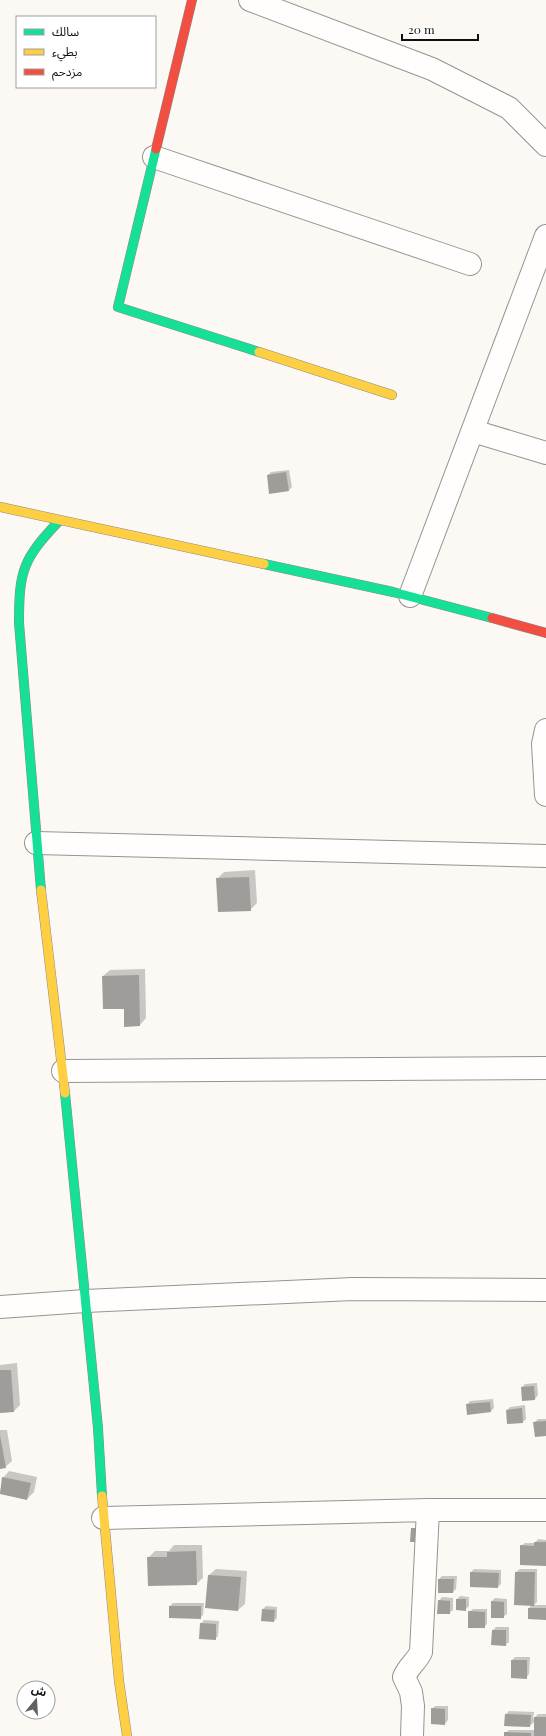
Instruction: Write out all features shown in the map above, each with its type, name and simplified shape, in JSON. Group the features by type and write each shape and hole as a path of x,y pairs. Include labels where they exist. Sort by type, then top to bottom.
{"street":[{"path":"192,0 118,307 392,395"},
{"path":"250,0 432,69 509,108 546,145"},
{"path":"154,157 470,264"},
{"path":"410,596 546,236"},
{"path":"473,431 546,453"},
{"path":"0,507 410,596 546,633"},
{"path":"59,521 36,545 22,570 19,594 19,623 36,843 63,1071 98,1428 103,1518 119,1681 127,1736"},
{"path":"546,730 543,744 546,795"},
{"path":"36,843 546,856"},
{"path":"63,1071 546,1068"},
{"path":"0,1307 85,1301 353,1288 546,1290"},
{"path":"103,1518 428,1510 546,1510"},
{"path":"412,1736 413,1706 411,1692 404,1677 410,1667 418,1659 421,1652 428,1510"}],"building":[{"path":"286,472 289,491 269,494 267,475"},
{"path":"249,877 251,911 218,912 216,878"},
{"path":"139,975 140,1026 124,1027 124,1009 103,1009 102,976"},
{"path":"0,1370 11,1370 14,1412 0,1413"},
{"path":"534,1386 535,1400 522,1401 521,1387"},
{"path":"490,1402 491,1412 467,1415 466,1404"},
{"path":"522,1408 523,1423 507,1424 506,1410"},
{"path":"546,1421 546,1436 535,1437 533,1422"},
{"path":"0,1435 6,1468 0,1469"},
{"path":"2,1477 31,1483 27,1500 0,1494"},
{"path":"411,1528 424,1528 424,1542 410,1542"},
{"path":"534,1542 546,1542 546,1566 520,1565 520,1545 534,1546"},
{"path":"196,1551 197,1585 148,1586 147,1557 167,1557 167,1552"},
{"path":"470,1572 499,1573 498,1588 470,1587"},
{"path":"515,1572 535,1572 534,1606 514,1605"},
{"path":"208,1575 241,1577 238,1611 205,1608"},
{"path":"438,1579 454,1579 453,1593 438,1593"},
{"path":"456,1599 466,1599 466,1611 456,1610"},
{"path":"438,1600 450,1601 450,1614 437,1614"},
{"path":"491,1601 504,1602 504,1618 491,1618"},
{"path":"169,1606 201,1606 201,1619 169,1618"},
{"path":"528,1608 546,1608 546,1620 528,1619"},
{"path":"262,1609 275,1610 274,1622 261,1621"},
{"path":"468,1611 485,1612 485,1628 468,1628"},
{"path":"200,1623 216,1624 216,1640 199,1639"},
{"path":"492,1630 506,1630 506,1646 491,1645"},
{"path":"511,1660 527,1660 527,1679 511,1678"},
{"path":"431,1708 445,1709 445,1725 431,1724"},
{"path":"505,1714 531,1715 530,1727 504,1726"},
{"path":"534,1717 546,1717 546,1736 534,1736"},
{"path":"504,1732 531,1733 531,1736 504,1736"}],"traffic: fast":[{"path":"156,149 118,307 259,352"},
{"path":"41,890 19,623 19,605 22,577 26,566 38,546 59,521"},
{"path":"264,564 393,592 492,618"},
{"path":"65,1093 98,1428 102,1496"}],"traffic: slow":[{"path":"259,352 392,395"},
{"path":"0,507 264,564"},
{"path":"41,890 65,1093"},
{"path":"102,1496 119,1681 127,1736"}],"traffic: jam":[{"path":"156,149 192,0"},
{"path":"492,618 546,633"}]}
